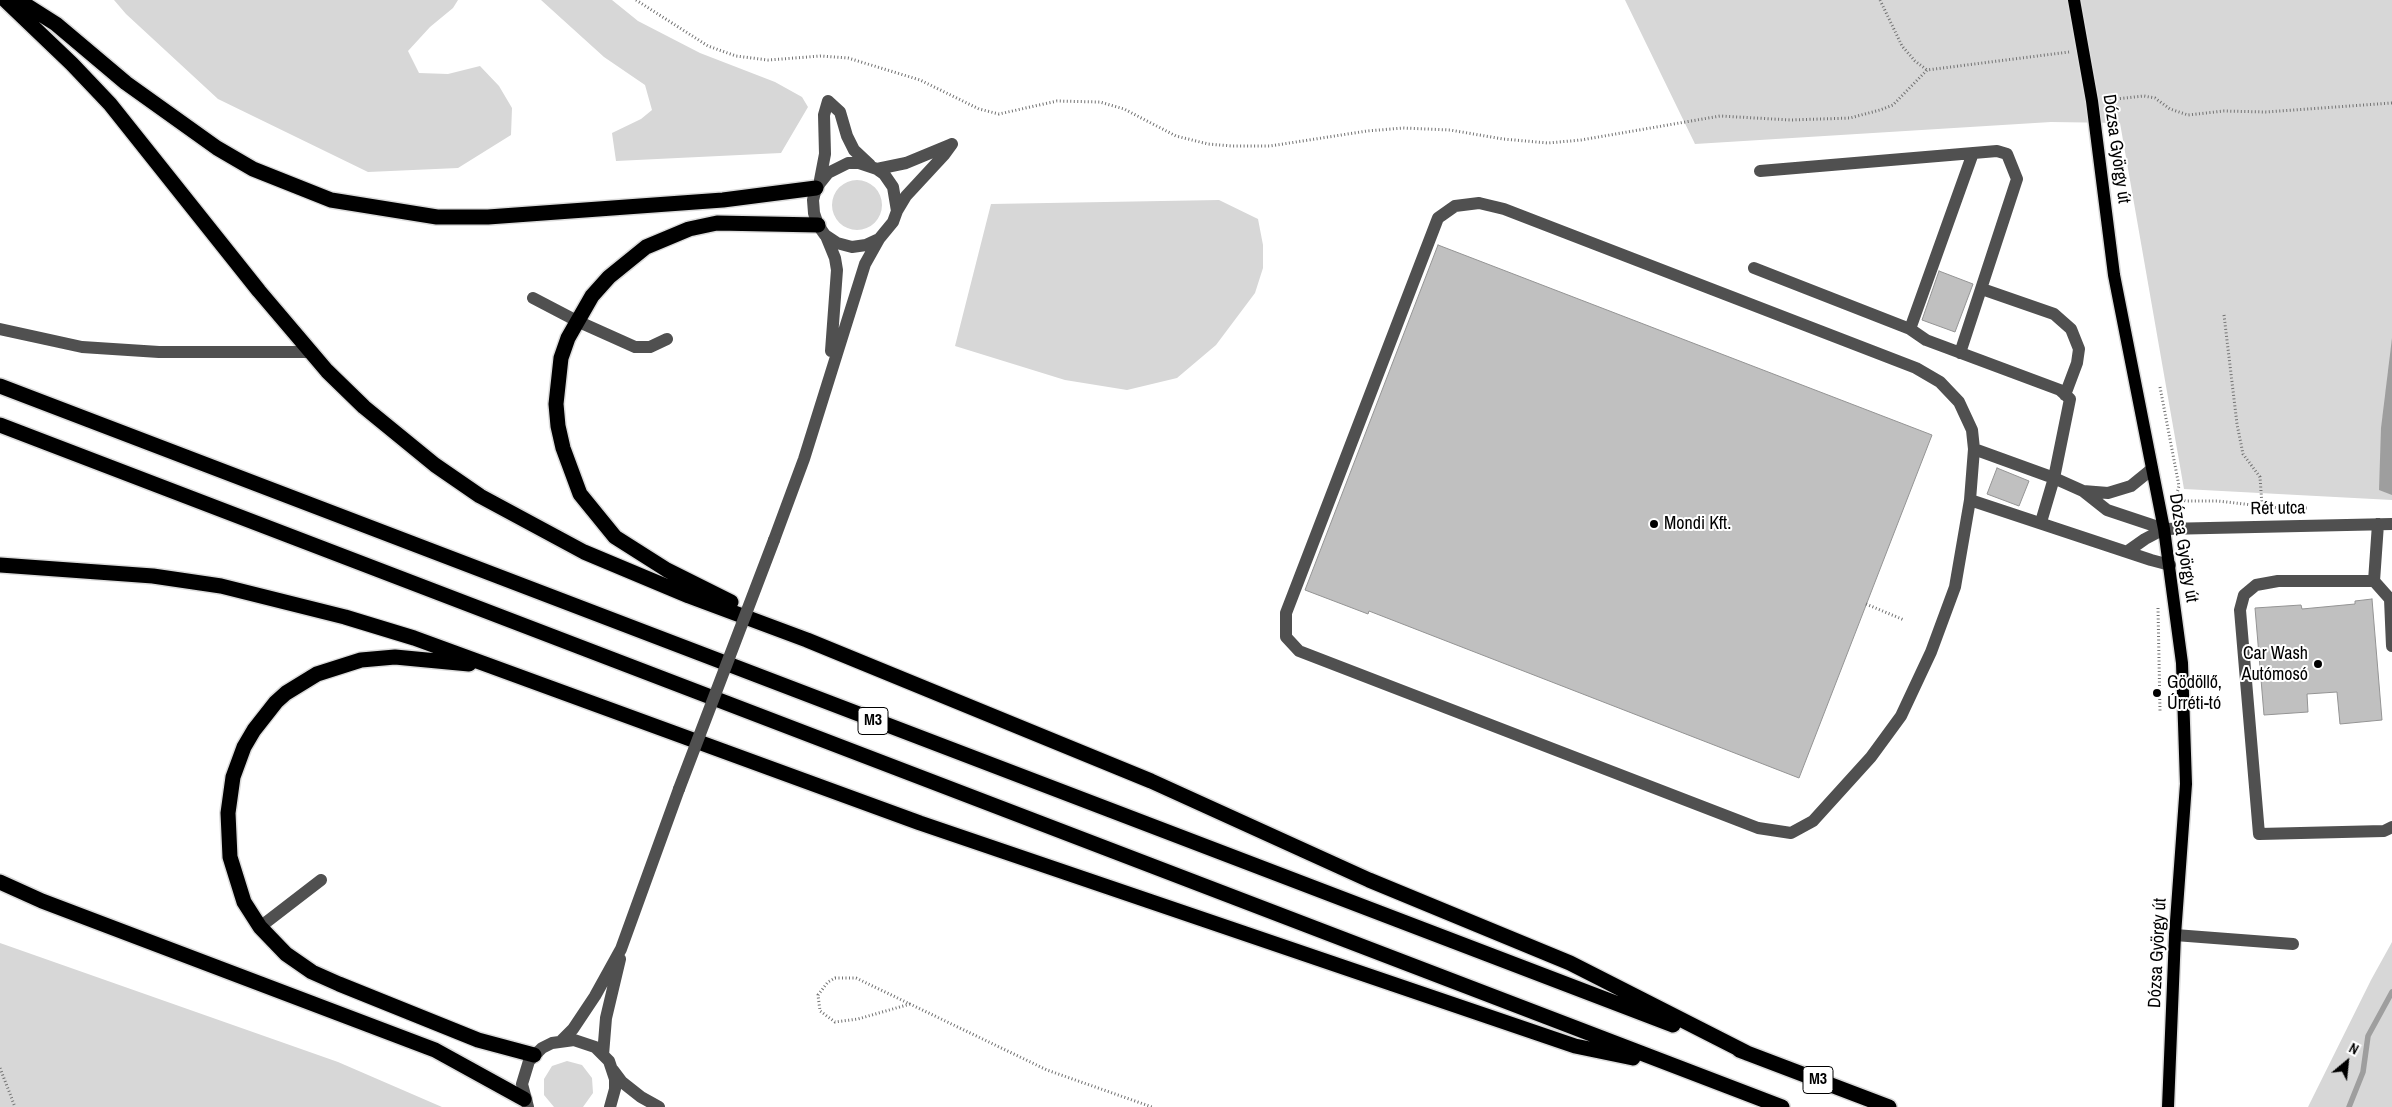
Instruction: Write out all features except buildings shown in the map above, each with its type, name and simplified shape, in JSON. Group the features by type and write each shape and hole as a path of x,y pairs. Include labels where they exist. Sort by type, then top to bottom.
{"highway":[{"path":"6,0 110,104 310,352 364,407 435,465 480,496 584,552 689,596 806,640 1151,781 1369,880 1570,963 1747,1053"},
{"path":"18,0 56,24 126,83 216,148 253,169 331,200 437,217 488,217 723,200 818,184"},
{"path":"806,640 667,570 615,538 580,494 563,448 556,404 561,358 577,321 592,296 610,277 646,247 689,229 718,224 822,230"},
{"name":"M3","path":"0,386 1889,1107"},
{"name":"M3","path":"0,425 1782,1107"},
{"path":"0,565 153,576 221,586 345,617 414,638 920,823 1575,1046 1688,1070"},
{"path":"492,666 395,657 361,660 317,674 299,684 276,702 244,747 229,795 230,857 244,902 260,927 286,954 312,972 478,1040 534,1055"},
{"path":"0,882 42,901 435,1050 526,1103"}],"main road":[{"name":"Dózsa György út","path":"2074,0 2092,101 2114,275 2164,529 2182,663 2186,784 2175,935 2168,1107"}],"street":[{"path":"828,378 837,270 835,258 814,213 813,200 825,154 824,115 828,101 840,112 847,136 854,150 884,174 893,187 897,212"},
{"path":"603,1055 606,1018 621,949 679,789 804,458 865,264 879,239 894,222 906,196 952,144 906,163 873,167 848,163 828,172 818,184"},
{"path":"1760,171 1997,151 2007,154 2017,179 1960,353"},
{"path":"1910,329 1973,153"},
{"path":"1479,203 1504,209 1916,368 1940,382 1959,402 1972,430 1974,449 1970,500 1955,587 1932,652 1901,716 1872,757 1813,821 1791,833 1758,828 1299,651 1286,637 1286,613 1438,218 1455,206 1479,203"},
{"path":"822,230 837,243 852,247 866,245 879,239"},
{"path":"1754,268 1910,329 1926,340 2060,390 2070,400 2054,478 2041,522"},
{"path":"1982,290 2054,314 2071,329 2079,349 2077,363 2065,395"},
{"path":"533,298 577,321 635,347 650,347 666,339"},
{"path":"0,329 91,347 159,352 310,352"},
{"path":"1974,449 2054,478 2083,491 2107,510 2164,529"},
{"path":"2083,491 2108,493 2131,486 2152,469"},
{"path":"1970,500 2170,564"},
{"path":"2374,582 2378,524"},
{"name":"Rét utca","path":"2164,529 2392,524"},
{"path":"2128,552 2145,539 2164,529"},
{"path":"2392,646 2390,599 2374,582 2278,581 2256,585 2244,595 2240,610 2258,834 2384,831 2392,827"},
{"path":"260,927 321,880"},
{"path":"2175,935 2293,944"},
{"path":"562,1040 574,1029 621,949"},
{"path":"526,1103 523,1076 534,1055 547,1045 562,1040 585,1042 603,1055 622,1082 641,1097 659,1107"},
{"path":"610,1107 615,1089 612,1069"}],"path":[{"path":"636,0 708,46 736,56 768,60 821,56 848,58 920,80 979,109 999,114 1056,101 1100,102 1124,110 1176,136 1208,144 1232,146 1270,146 1367,131 1403,128 1450,130 1503,139 1548,143 1591,139 1720,116 1809,120 1850,118 1893,105 1927,70 1961,64 2082,51"},
{"path":"1880,0 1902,46 1915,61 1927,70"},
{"path":"2092,101 2144,96 2154,98 2170,109 2188,115 2224,111 2267,112 2392,103"},
{"path":"2224,315 2237,424 2243,454 2260,477 2262,505"},
{"path":"2178,493 2182,500 2186,501 2218,500 2287,509 2317,508"},
{"path":"2158,600 2160,711"},
{"path":"1866,604 1904,620"},
{"path":"910,1004 890,1008 858,1019 835,1022 820,1010 818,996 828,982 845,976 856,978 876,986 1047,1070 1152,1107"},
{"path":"0,1068 15,1107"}],"shaded area":[{"path":"114,0 458,0 453,8 430,27 408,51 419,73 448,74 480,66 499,86 512,108 511,135 458,168 368,172 218,99 126,14"},
{"path":"541,0 612,0 638,21 700,53 775,82 802,97 808,107 781,153 616,161 612,133 641,119 652,110 645,85 604,57"},
{"path":"1625,0 2392,0 2392,500 2184,489 2120,123 2051,122 1695,144"},
{"path":"852,180 862,180 875,187 882,200 882,210 875,223 862,230 852,230 843,226 836,219 832,210 832,200 836,191 843,184"},
{"path":"1219,200 1258,219 1263,245 1263,268 1255,293 1216,345 1177,378 1127,390 1065,380 955,346 991,204"},
{"path":"2392,338 2392,495 2379,490 2381,428"},
{"path":"2392,942 2392,1107 2308,1107 2371,980"},
{"path":"0,943 338,1062 442,1107 0,1107"},
{"path":"567,1061 582,1065 592,1078 593,1093 583,1107 554,1107 544,1095 544,1079 552,1066"}],"waterway":[{"path":"2349,1107 2363,1072 2368,1036 2392,992"}],"place":[{"name":"Mondi Kft.","path":"1654,524"},
{"name":"Car Wash Autómosó","path":"2318,664"},
{"name":"Gödöllő, Úrréti-tó","path":"2157,693"}]}
